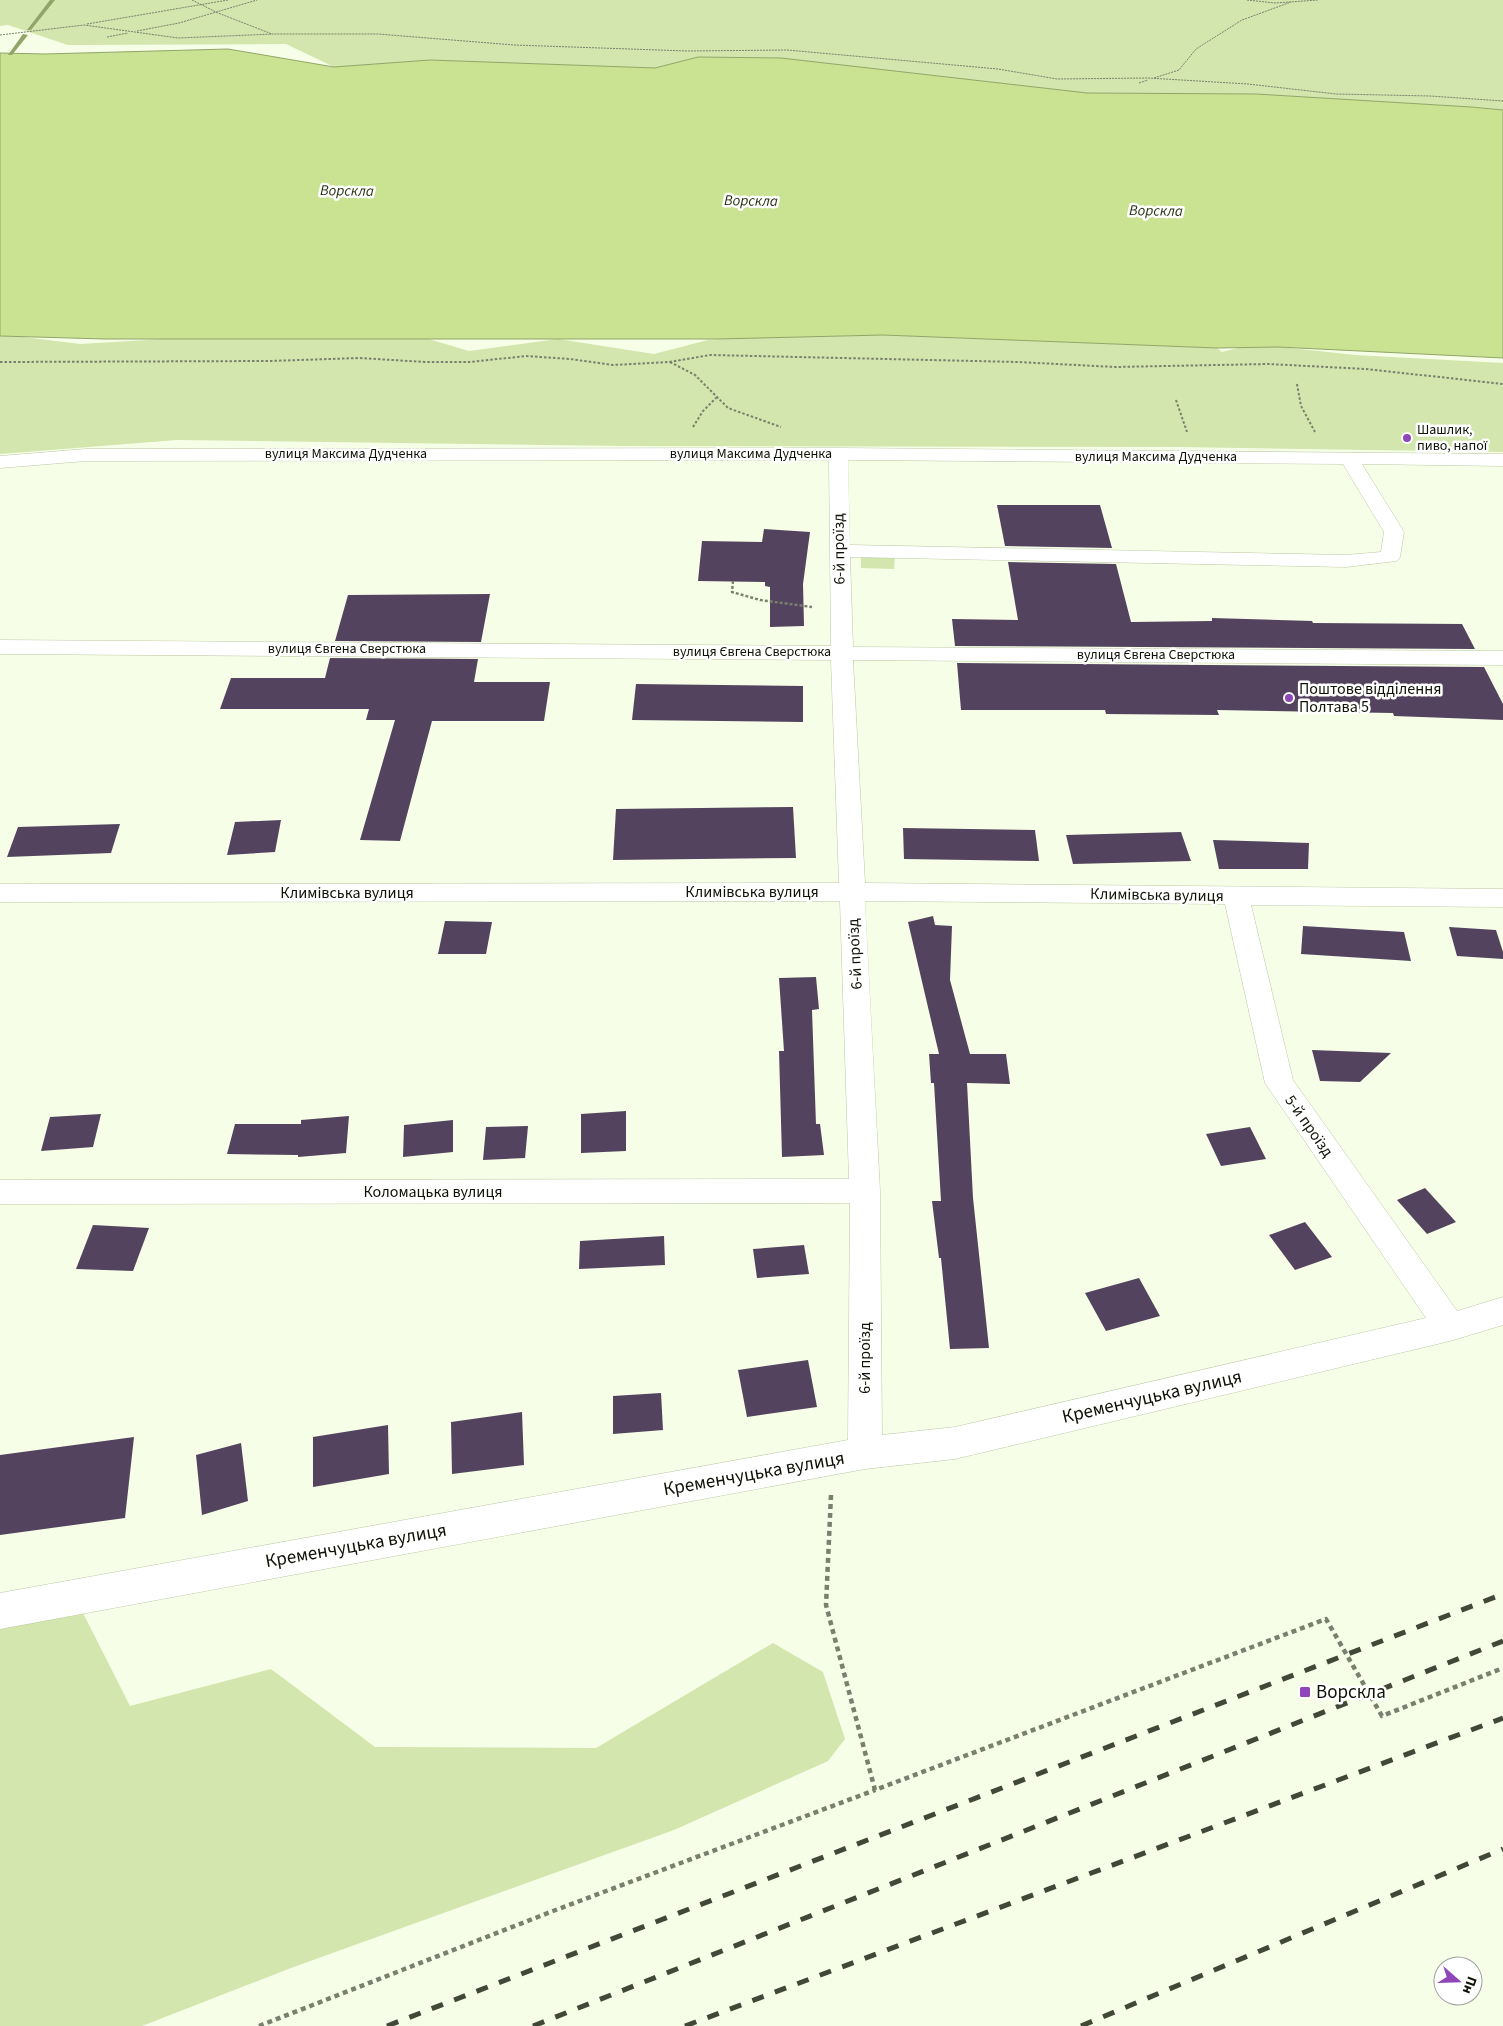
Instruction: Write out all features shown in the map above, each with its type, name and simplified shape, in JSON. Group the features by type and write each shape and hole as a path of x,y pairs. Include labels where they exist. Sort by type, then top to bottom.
{"street":[{"name":"вулиця Максима Дудченка","path":"0,462 86,454 838,454 1503,460"},
{"name":"6-й проїзд","path":"838,454 840,608 865,1191 866,1453"},
{"path":"840,552 867,550 1346,561 1390,557 1394,532 1349,458"},
{"name":"вулиця Євгена Сверстюка","path":"0,647 1503,658"},
{"name":"Климівська вулиця","path":"0,893 852,892 1503,898"},
{"name":"5-й проїзд","path":"1236,896 1279,1083 1450,1327"},
{"name":"Коломацька вулиця","path":"0,1192 865,1191"},
{"name":"Кременчуцька вулиця","path":"0,1611 866,1453 955,1443 1450,1327 1503,1310"}],"path":[{"path":"192,0 216,12 274,34"},
{"path":"0,35 84,25 228,0"},
{"path":"107,37 179,23 257,0"},
{"path":"1247,0 1291,2 1318,0"},
{"path":"1139,83 1179,70 1196,49 1242,20 1291,2"},
{"path":"84,25 178,38 274,34 378,34 514,45 687,51 786,50 998,69 1057,79 1152,78 1248,84 1336,94 1430,96 1503,101"},
{"path":"0,362 270,361 360,358 425,362 470,362 526,356 570,359 613,365 669,362 710,356 747,356 1115,366 1268,364 1366,369 1503,384"},
{"path":"669,362 695,375 728,408 788,430"},
{"path":"1297,384 1301,406 1318,436"},
{"path":"685,454 694,440 691,430 703,411 717,397"},
{"path":"1176,400 1188,436"},
{"path":"733,581 732,592 760,600 816,608 840,608"},
{"path":"832,1460 826,1605 875,1790"},
{"path":"259,2026 544,1914 1326,1619 1382,1716 1503,1668"}],"shaded area":[{"path":"0,0 1503,0 1503,110 1256,94 1087,93 781,58 698,57 655,68 430,60 334,67 286,44 68,45 8,25 0,26"},
{"path":"0,334 80,344 230,335 415,335 469,351 558,339 654,354 708,340 766,336 883,335 1217,348 1222,352 1254,344 1355,355 1503,363 1503,452 1179,447 624,446 177,440 0,454"},
{"path":"861,554 895,555 894,569 861,568"},
{"path":"83,1613 130,1706 271,1669 375,1747 596,1748 773,1643 823,1672 845,1739 828,1761 674,1830 291,1968 142,2026 0,2026 0,1628"}],"water":[{"path":"228,49 334,67 430,60 655,68 698,57 781,58 1087,93 1256,94 1503,110 1503,358 1278,347 1217,348 883,335 718,339 105,339 0,336 0,53 45,54"}],"building":[{"path":"997,505 1100,505 1112,548 1005,546"},
{"path":"764,529 810,532 803,584 804,626 770,627 770,587 765,586 765,582 698,581 702,541 762,542"},
{"path":"1008,562 1116,564 1131,622 1212,621 1212,618 1312,621 1313,623 1462,624 1475,649 955,646 952,619 1018,620"},
{"path":"490,594 481,642 335,641 348,595"},
{"path":"330,658 478,659 474,682 550,682 544,721 432,721 400,841 360,840 395,720 366,720 369,709 220,709 231,678 325,678"},
{"path":"957,663 1484,667 1503,704 1503,720 1394,716 1393,713 1217,710 1219,715 1106,714 1105,710 961,710"},
{"path":"636,684 803,686 803,722 632,720"},
{"path":"793,807 796,858 613,860 616,809"},
{"path":"281,820 275,852 227,855 235,822"},
{"path":"120,824 111,853 7,857 18,827"},
{"path":"903,828 1035,830 1039,861 904,859"},
{"path":"1181,832 1191,861 1073,864 1066,835"},
{"path":"1213,840 1309,843 1308,869 1219,869"},
{"path":"933,916 935,925 952,926 950,980 970,1054 1006,1054 1010,1084 967,1083 973,1198 989,1348 950,1349 941,1258 939,1258 932,1201 941,1201 934,1083 931,1083 929,1054 939,1054 908,922"},
{"path":"445,921 492,922 486,954 438,954"},
{"path":"1303,926 1404,932 1411,961 1301,954"},
{"path":"1449,927 1496,930 1503,952 1503,959 1457,956"},
{"path":"816,977 819,1009 812,1010 816,1124 820,1124 824,1155 782,1157 779,1051 784,1051 779,978"},
{"path":"1312,1050 1391,1053 1360,1082 1320,1081"},
{"path":"626,1111 626,1151 581,1153 581,1114"},
{"path":"101,1114 93,1147 41,1151 50,1117"},
{"path":"349,1116 346,1153 298,1157 298,1155 227,1154 235,1124 301,1124 301,1120"},
{"path":"453,1120 453,1152 403,1157 404,1125"},
{"path":"528,1126 525,1158 483,1160 486,1127"},
{"path":"1250,1127 1266,1159 1221,1166 1206,1134"},
{"path":"1425,1188 1456,1222 1427,1234 1397,1200"},
{"path":"1305,1222 1332,1257 1295,1270 1269,1235"},
{"path":"93,1225 149,1228 133,1271 76,1269"},
{"path":"664,1236 665,1265 579,1269 580,1241"},
{"path":"804,1245 809,1274 757,1278 753,1249"},
{"path":"1139,1278 1160,1316 1106,1331 1085,1293"},
{"path":"808,1360 817,1407 747,1417 738,1370"},
{"path":"661,1393 663,1430 613,1434 613,1396"},
{"path":"522,1412 524,1465 452,1474 451,1422"},
{"path":"388,1425 389,1474 313,1487 313,1437"},
{"path":"134,1437 125,1518 0,1535 0,1455"},
{"path":"241,1443 248,1501 202,1515 196,1455"}],"waterway":[{"path":"29,29 53,0"},
{"path":"10,54 25,35"}],"railway":[{"path":"387,2026 1503,1594"},
{"path":"533,2026 1503,1641"},
{"path":"685,2026 1503,1718"},
{"path":"1081,2026 1503,1849"}],"place":[{"name":"Шашлик, пиво, напої","path":"1407,438"},
{"name":"Поштове відділення Полтава 5","path":"1289,698"},
{"name":"Ворскла","path":"1305,1692"}]}
